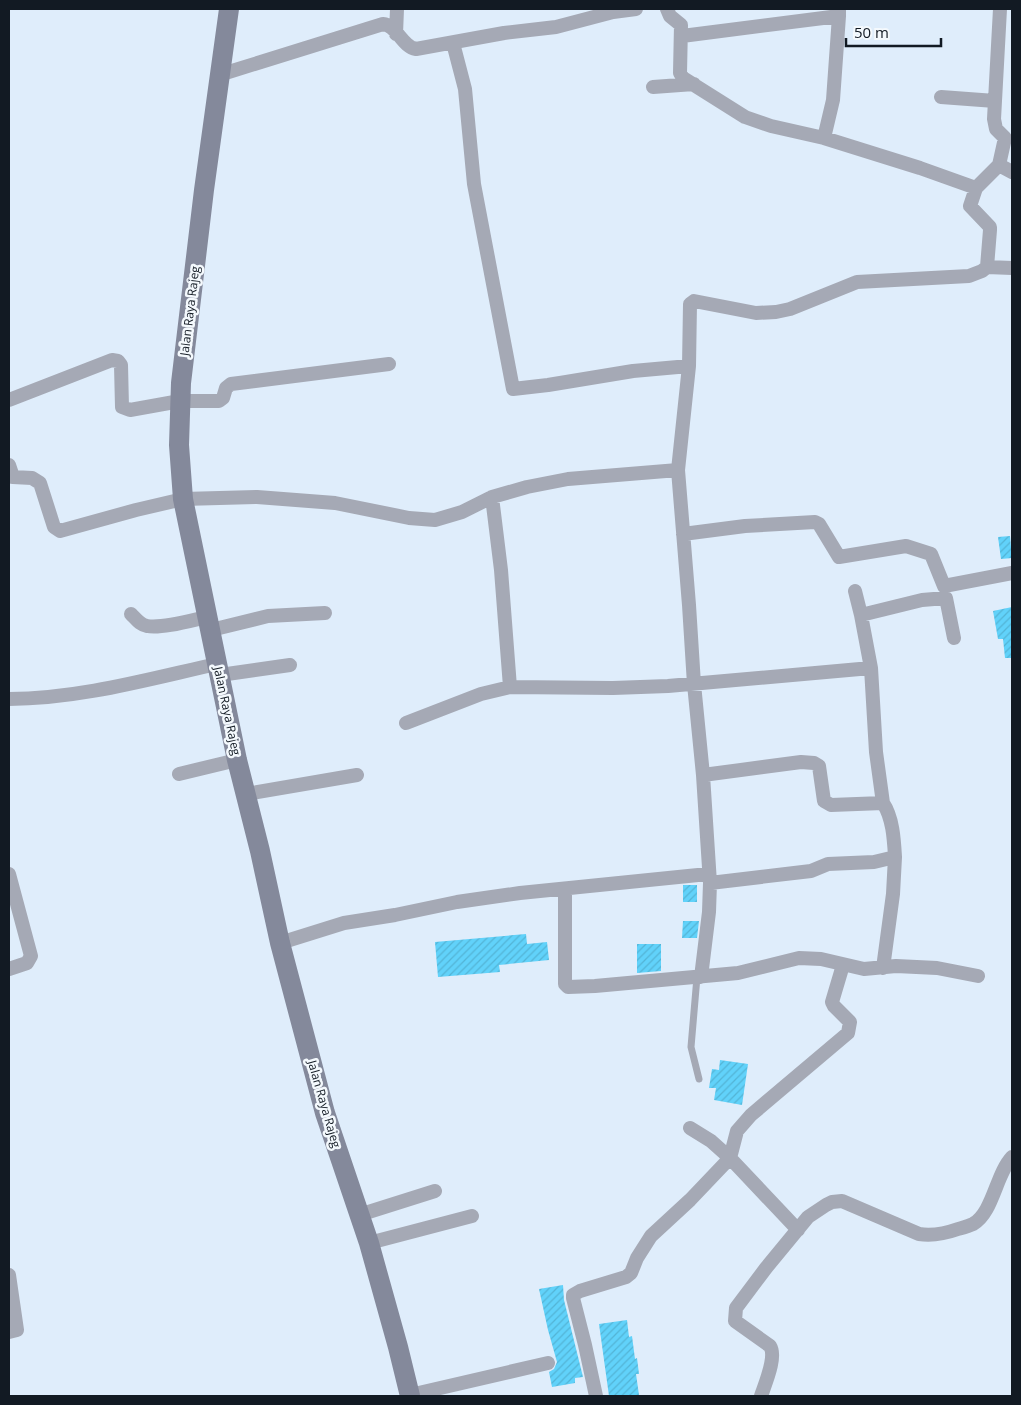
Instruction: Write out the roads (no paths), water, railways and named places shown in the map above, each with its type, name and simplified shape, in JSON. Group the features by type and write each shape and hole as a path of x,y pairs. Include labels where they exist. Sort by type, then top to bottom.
{"main road":[{"name":"Jalan Raya Rajeg","path":"230,9 219,75 204,190 180,401 179,445 183,499 237,760 280,943 325,1112 369,1243 410,1396"}],"street":[{"path":"396,34 397,9"},
{"path":"219,75 383,24 387,24 413,49 504,33 556,27 613,12 636,9"},
{"path":"667,9 670,16 681,26 680,73 683,78 745,117 771,126 824,138 976,188"},
{"path":"987,267 990,230 970,206 976,188 999,165 1005,138 996,128 994,119 1000,9"},
{"path":"682,36 839,12 833,100 824,138"},
{"path":"453,43 464,88 474,184 513,389 633,371 690,366"},
{"path":"653,87 694,84"},
{"path":"941,97 995,101"},
{"path":"999,165 1012,172"},
{"path":"699,977 709,912 709,879 704,775 694,684 690,605 678,470 690,366 690,304 694,301 756,313 776,312 790,309 857,282 969,276 987,267 1012,268"},
{"path":"9,400 112,360 118,361 121,364 122,407 130,410 180,401 219,401 223,398 226,388 231,384 389,364"},
{"path":"9,465 13,477 32,478 40,483 54,528 60,531 183,499 257,497 335,504 409,518 435,520 462,512 492,497 568,479 678,470"},
{"path":"492,497 501,570 510,687"},
{"path":"683,534 744,526 815,522 839,557 906,546 931,554 945,592 954,638"},
{"path":"862,615 922,600 1012,573"},
{"path":"855,591 862,615 871,668 876,752 883,803 891,822 895,857 893,894 883,968"},
{"path":"131,614 138,622 147,626 158,627 209,624 268,616 325,613"},
{"path":"9,699 45,698 218,670 290,665"},
{"path":"406,723 481,694 510,687 613,688 694,684 871,668"},
{"path":"180,774 237,760"},
{"path":"704,775 801,762 814,763 819,766 824,801 827,804 883,803"},
{"path":"246,794 357,775"},
{"path":"280,943 344,923 457,902 520,893 811,871 828,864 874,862 895,857"},
{"path":"9,874 14,915 31,956 27,963 9,969"},
{"path":"565,889 566,986 595,986 738,973 799,958 822,959 864,969 896,966 937,968 978,976"},
{"path":"596,1396 573,1295 580,1291 626,1277 631,1273 637,1258 651,1236 690,1200 730,1158 737,1131 751,1115 848,1033 850,1022 832,1002 843,965"},
{"path":"690,1128 710,1141 730,1158 798,1230"},
{"path":"761,1396 772,1356 772,1349 737,1324 734,1316 736,1308 808,1217 826,1204 842,1201 919,1234 931,1236 958,1229 973,1224 984,1213 1004,1169 1012,1157"},
{"path":"359,1215 435,1191"},
{"path":"369,1243 472,1216"},
{"path":"9,1275 17,1330 9,1332"},
{"path":"410,1396 548,1363"}],"lane":[{"path":"699,977 691,1047 699,1079"}]}
